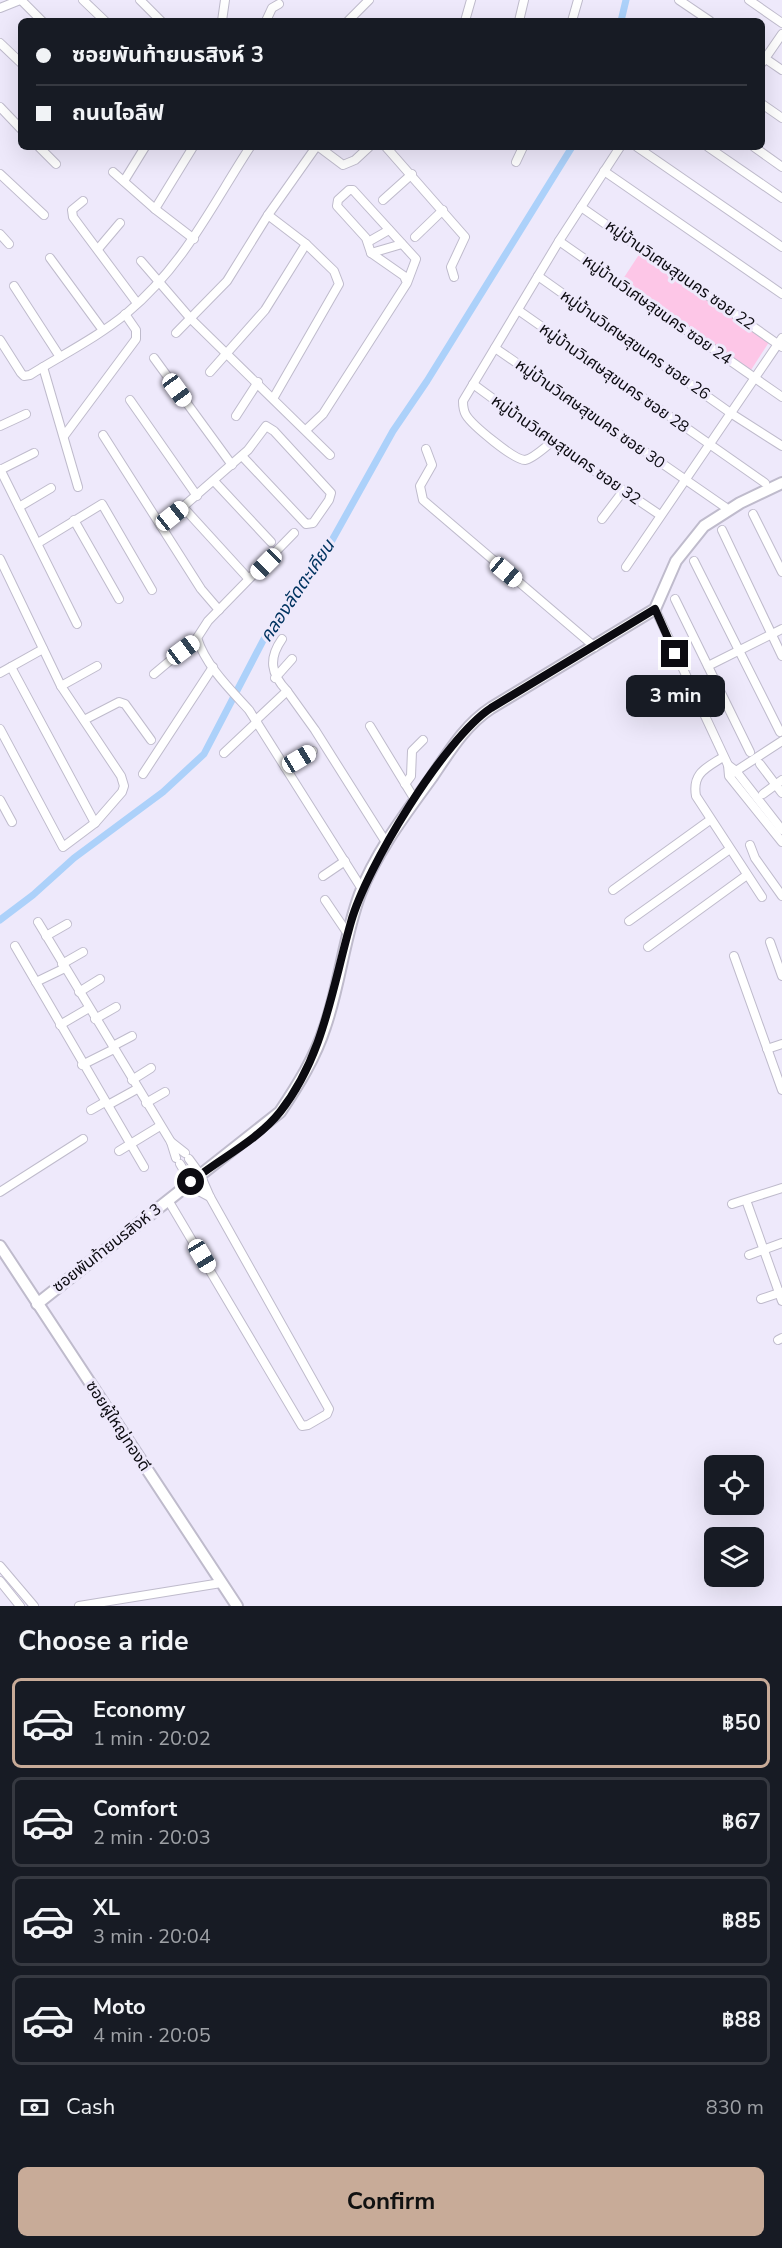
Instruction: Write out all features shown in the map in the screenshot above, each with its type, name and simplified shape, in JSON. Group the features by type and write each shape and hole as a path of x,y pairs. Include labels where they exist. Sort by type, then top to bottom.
{"street":[{"path":"0,8 21,0 39,18"},
{"path":"83,0 102,18"},
{"path":"140,0 158,18"},
{"path":"222,18 225,0"},
{"path":"351,18 369,0"},
{"path":"466,18 471,0"},
{"path":"520,18 524,0"},
{"path":"573,18 578,0"},
{"path":"679,0 706,18"},
{"path":"749,0 782,23"},
{"path":"267,18 272,8 279,4"},
{"path":"765,56 782,34"},
{"path":"0,43 18,60"},
{"path":"765,60 782,70"},
{"path":"765,106 782,118"},
{"path":"0,107 18,126"},
{"path":"42,150 56,164"},
{"path":"124,181 143,150"},
{"path":"155,209 191,150"},
{"path":"0,340 24,376 60,357 125,314 159,280 194,239 248,150"},
{"path":"176,333 227,281 268,215 315,150"},
{"path":"321,150 343,165 355,160 366,150"},
{"path":"389,150 465,237 451,267 454,277"},
{"path":"516,162 522,150"},
{"path":"552,442 525,460 514,457 465,414 463,401 559,241 618,150"},
{"path":"641,150 782,247"},
{"path":"712,150 782,198"},
{"path":"758,150 782,167"},
{"path":"604,171 782,294"},
{"path":"113,172 194,239"},
{"path":"0,174 44,215"},
{"path":"383,200 412,174"},
{"path":"306,430 323,414 406,283 416,260 349,190 339,199 337,205 368,242 371,253 404,276 406,283"},
{"path":"83,201 71,213 137,303"},
{"name":"หมู่บ้านวิเศษสุขนคร ซอย 22","path":"581,207 781,343"},
{"path":"415,237 443,210"},
{"path":"268,215 306,244 334,271 339,284 274,397"},
{"path":"98,249 120,223"},
{"path":"368,242 388,230"},
{"path":"0,234 9,244"},
{"name":"หมู่บ้านวิเศษสุขนคร ซอย 24","path":"559,241 782,397"},
{"path":"210,372 265,310 306,244"},
{"path":"371,253 402,244"},
{"path":"50,258 102,329"},
{"path":"141,261 191,319 274,397 330,455"},
{"name":"หมู่บ้านวิเศษสุขนคร ซอย 26","path":"538,276 732,414 782,446"},
{"path":"14,286 60,357"},
{"name":"หมู่บ้านวิเศษสุขนคร ซอย 28","path":"518,310 765,483"},
{"path":"64,436 136,339 136,330 125,314"},
{"path":"626,567 684,480 781,343"},
{"name":"หมู่บ้านวิเศษสุขนคร ซอย 30","path":"495,348 725,507"},
{"path":"154,358 232,465"},
{"path":"42,367 78,487"},
{"path":"236,416 258,382"},
{"name":"หมู่บ้านวิเศษสุขนคร ซอย 32","path":"473,384 552,442 660,515"},
{"path":"130,400 197,496"},
{"path":"0,426 26,414"},
{"path":"161,525 250,449 266,426 274,430 331,493 329,500 313,523 306,524 242,456"},
{"path":"103,435 201,589 219,610"},
{"path":"426,449 432,465 420,486 423,500 595,647"},
{"path":"34,453 0,470 77,624"},
{"path":"214,481 271,542"},
{"path":"781,486 740,502 704,526 676,561 655,609 723,757 782,842"},
{"path":"19,507 51,488"},
{"path":"602,519 624,490"},
{"path":"38,543 102,504 152,590"},
{"path":"183,507 246,576"},
{"path":"753,514 779,558 782,572"},
{"path":"74,520 120,599"},
{"path":"722,531 782,656"},
{"path":"154,674 197,638 200,631 219,610 294,533"},
{"path":"0,559 61,686 121,776 124,786 111,807 95,823 63,847 0,729"},
{"path":"694,561 780,732"},
{"path":"675,599 750,752"},
{"name":"ซอยพันท้ายนรสิงห์ 3","path":"37,1304 200,1174 272,1120 307,1069 325,1027 348,934 362,889 415,800 462,733 478,717 655,609"},
{"path":"708,666 782,629"},
{"path":"197,638 213,667 256,721 362,889"},
{"path":"282,639 272,655 275,678 315,730 387,844"},
{"path":"0,673 43,649"},
{"path":"275,678 292,658"},
{"path":"61,686 97,666"},
{"path":"143,774 213,667"},
{"path":"11,668 95,823"},
{"path":"224,753 287,692"},
{"path":"84,720 119,702 125,704 151,740"},
{"path":"370,726 415,800"},
{"path":"405,784 411,776 412,751 423,740"},
{"path":"733,774 782,741"},
{"path":"285,767 313,750"},
{"path":"723,757 699,772 694,786 696,796 762,897"},
{"path":"760,764 779,782 782,793"},
{"path":"733,774 782,830"},
{"path":"763,794 779,782"},
{"path":"0,800 12,822"},
{"path":"613,890 710,820"},
{"path":"750,845 755,858 782,896"},
{"path":"629,921 729,849"},
{"path":"323,876 345,861"},
{"path":"648,947 747,875"},
{"path":"325,900 348,934"},
{"path":"38,922 171,1142 178,1161 195,1189 210,1197"},
{"path":"46,936 67,924"},
{"path":"770,942 782,976"},
{"path":"15,946 82,1065 144,1167"},
{"path":"36,982 83,952"},
{"path":"735,956 782,1090"},
{"path":"79,992 100,979"},
{"path":"95,1019 116,1007"},
{"path":"60,1025 89,1008"},
{"path":"82,1065 132,1036"},
{"path":"767,1049 782,1044"},
{"path":"132,1080 151,1068"},
{"path":"92,1110 137,1089"},
{"path":"146,1103 165,1092"},
{"path":"119,1151 160,1126"},
{"path":"0,1192 82,1138"},
{"path":"168,1200 302,1426 327,1414 329,1409 210,1197 200,1174 187,1156 171,1142"},
{"path":"732,1204 782,1188"},
{"path":"746,1200 781,1295 761,1299"},
{"path":"749,1255 782,1243"},
{"name":"ซอยผู้ใหญ่ทองดี","path":"0,1246 237,1606"},
{"path":"0,1566 34,1606"},
{"path":"0,1581 20,1606"},
{"path":"80,1606 221,1583"}],"shaded area":[{"path":"642,250 771,339 751,370 621,282"}],"waterway":[{"name":"คลองลัดตะเคียน","path":"622,18 626,0"},
{"name":"คลองลัดตะเคียน","path":"0,920 33,895 74,858 163,792 204,754 266,635 316,569 393,431 427,381 570,150"}],"route":[{"path":"191,1182 272,1120 280,1112 307,1069 325,1027 351,922 362,889 394,831 462,733 491,708 655,609 675,654"}]}
